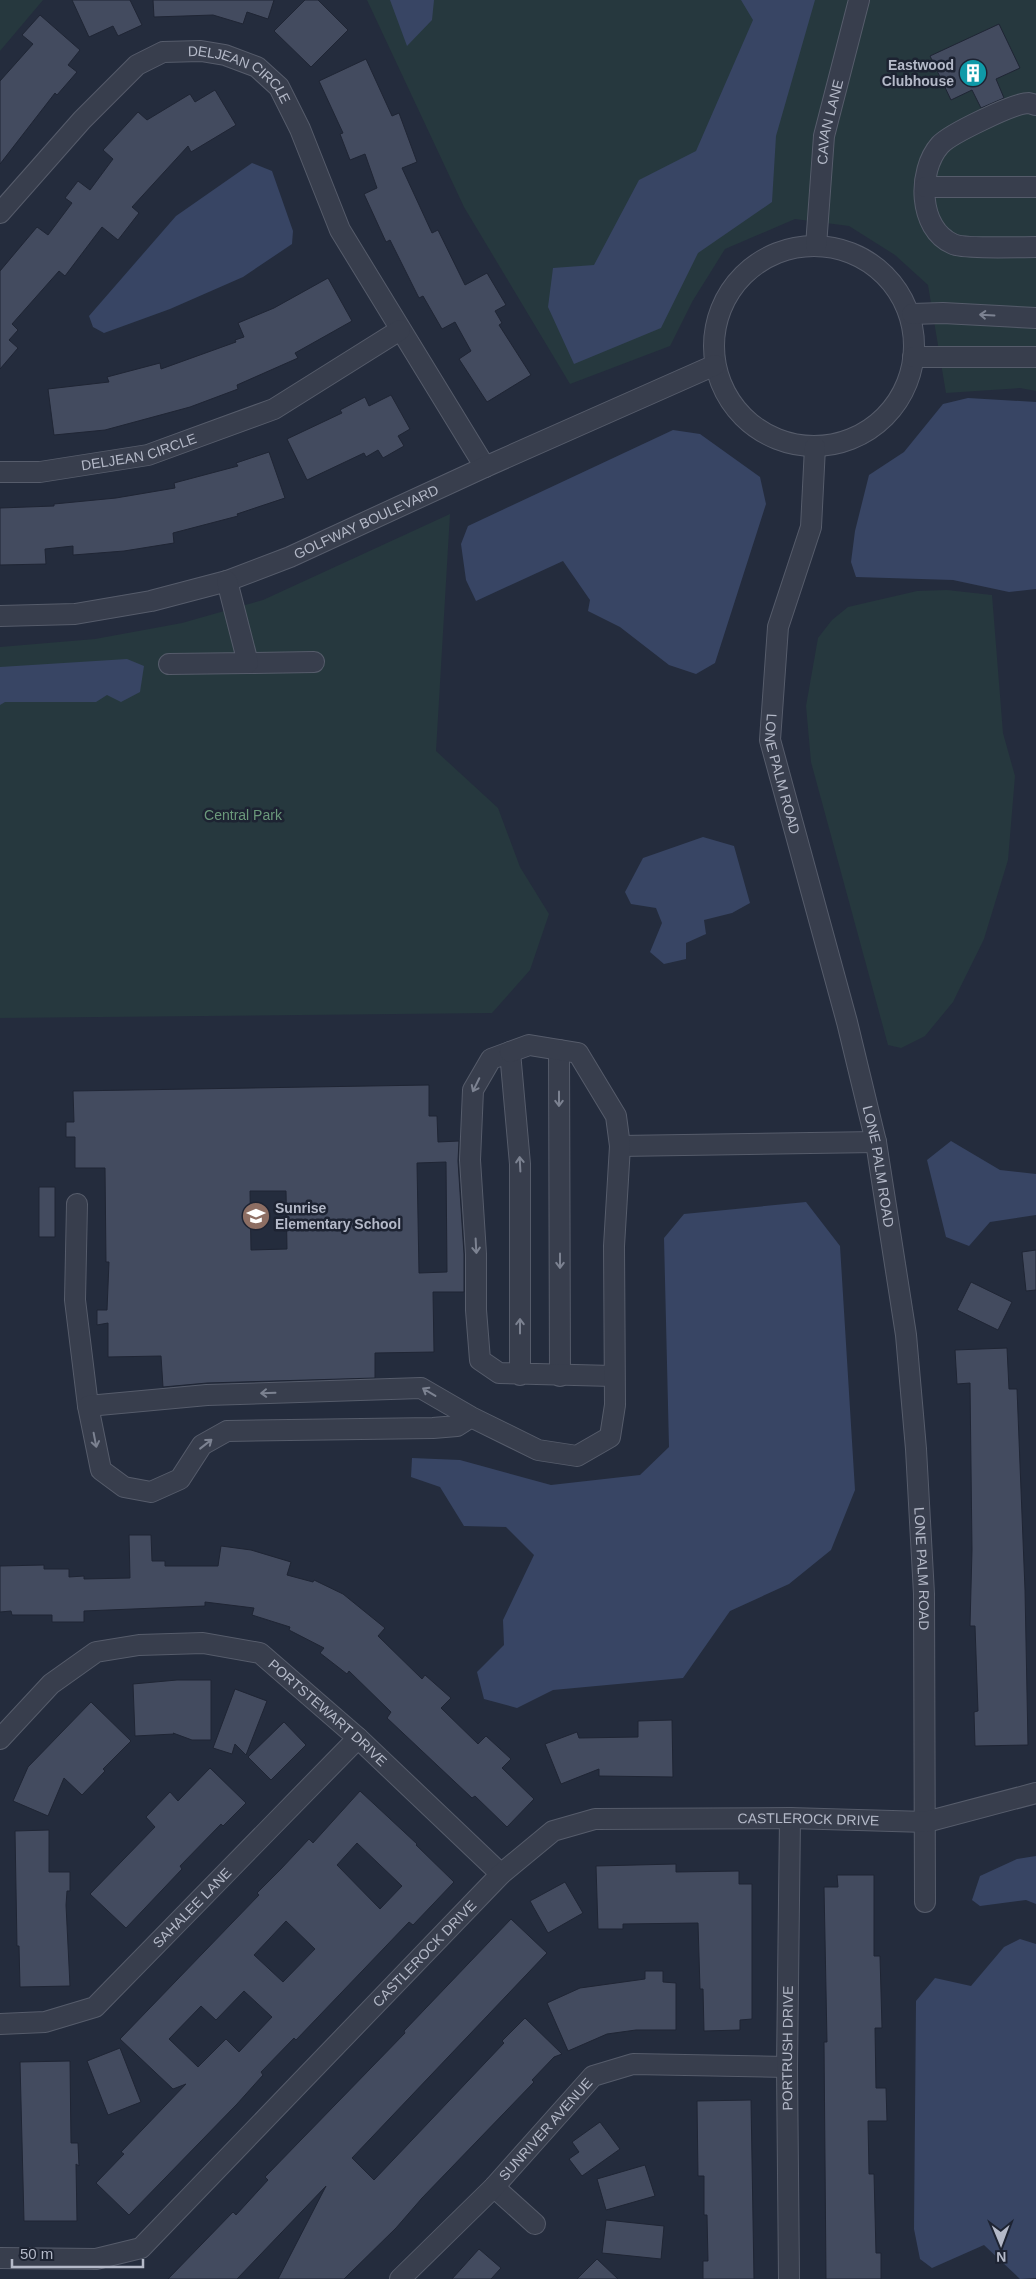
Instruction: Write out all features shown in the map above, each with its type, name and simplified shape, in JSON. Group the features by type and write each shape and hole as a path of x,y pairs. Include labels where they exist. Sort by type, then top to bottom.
{"street":[{"name":"CAVAN LANE","path":"816,246 824,136 859,0"},
{"name":"DELJEAN CIRCLE","path":"0,213 82,120 137,65 163,52 201,50 225,55 257,67 279,87 300,130 340,230 485,467"},
{"path":"1036,105 1029,103 1012,108 961,131 941,144 930,160 925,179 926,207 930,223 939,236 954,245 1036,247"},
{"path":"926,187 1036,187"},
{"path":"816,246 842,250 860,257 880,270 899,291 912,314 914,366 908,385 886,418 863,435 836,445 815,447 789,444 775,440 750,424 734,408 722,388 715,365 714,334 720,309 749,270 765,259 787,250 816,246"},
{"path":"912,314 1036,318"},
{"name":"DELJEAN CIRCLE","path":"0,472 40,472 148,454 274,409 400,330"},
{"path":"913,357 1036,357"},
{"name":"GOLFWAY BOULEVARD","path":"0,616 74,614 151,600 227,580 290,557 485,467 715,365"},
{"name":"LONE PALM ROAD","path":"815,447 811,527 778,627 770,740 847,1022 876,1142 906,1335 916,1449 924,1594 925,1902"},
{"path":"227,580 248,662"},
{"path":"169,664 314,662"},
{"path":"88,1406 207,1395 421,1388 471,1417 538,1450 578,1456 610,1437 614,1405 614,1246 620,1146 616,1116 578,1053 529,1045 491,1059 473,1090 470,1160 480,1360 499,1373 613,1376"},
{"path":"558,1050 560,1376"},
{"path":"510,1052 520,1164 520,1375"},
{"path":"620,1146 876,1142"},
{"path":"77,1204 75,1300 88,1406 101,1470 124,1487 151,1492 180,1479 202,1445 227,1431 433,1428 457,1426 471,1417"},
{"name":"PORTSTEWART DRIVE","path":"0,1739 51,1684 96,1652 139,1645 203,1643 260,1653 358,1738 501,1874"},
{"name":"SAHALEE LANE","path":"0,2024 46,2022 95,2007 358,1738"},
{"name":"CASTLEROCK DRIVE","path":"0,2258 96,2259 141,2248 501,1874 553,1831 595,1819 790,1818 926,1822 1036,1793"},
{"name":"PORTRUSH DRIVE","path":"789,2279 787,2067 790,1818"},
{"name":"SUNRIVER AVENUE","path":"400,2279 494,2187 593,2076 633,2064 787,2067"},
{"path":"494,2187 535,2224"}],"green space":[{"path":"0,0 43,0 0,51"},
{"path":"367,0 1036,0 1036,391 1020,388 946,393 928,285 895,255 849,226 795,219 725,249 692,302 670,346 570,384 464,207"},
{"name":"Central Park","path":"450,514 436,751 498,808 520,867 549,914 530,970 492,1013 0,1018 0,647 95,639 182,623 263,600"},
{"path":"947,590 992,595 1003,733 1015,776 1008,860 984,939 953,1002 925,1036 901,1048 888,1045 811,762 806,706 818,638 832,620 848,607 917,591"}],"water":[{"path":"390,0 434,0 432,20 407,46"},
{"path":"741,0 815,0 776,136 772,202 698,253 661,328 574,364 548,307 553,268 594,265 639,180 696,151 753,20"},
{"path":"252,163 272,171 293,231 292,244 243,277 170,309 104,333 93,327 89,316 176,216"},
{"path":"968,398 1036,402 1036,589 1009,592 953,580 856,577 851,562 855,531 869,475 904,452 943,404"},
{"path":"673,430 700,434 760,477 766,504 715,663 696,674 669,665 620,627 588,611 590,600 563,561 476,601 466,580 461,544 468,526"},
{"path":"127,659 144,666 140,692 121,702 107,695 96,702 5,702 0,705 0,667"},
{"path":"703,837 734,846 750,903 732,913 704,920 706,934 686,943 686,959 664,964 650,952 662,923 656,908 631,904 625,892 643,858"},
{"path":"951,1141 1000,1170 1036,1174 1036,1215 990,1222 969,1246 946,1237 927,1160"},
{"path":"806,1202 840,1246 855,1490 831,1550 789,1584 730,1611 683,1678 553,1690 517,1708 484,1699 477,1672 504,1645 503,1620 534,1555 506,1527 464,1526 440,1487 411,1477 412,1458 460,1460 551,1485 640,1475 669,1447 664,1238 684,1214"},
{"path":"1036,1856 1036,1904 1026,1900 980,1906 972,1900 980,1876 1017,1859"},
{"path":"1020,1939 1036,1944 1036,2278 1020,2279 984,2245 932,2268 920,2259 914,2229 916,2001 935,1978 971,1986 1004,1947"}],"building":[{"path":"72,0 130,0 142,25 118,36 113,26 89,37"},
{"path":"153,0 274,0 268,19 247,12 243,24 213,15 154,17"},
{"path":"305,0 318,0 348,30 311,67 274,31"},
{"path":"40,15 80,50 68,65 77,72 57,95 55,93 0,164 0,81 33,44 22,35"},
{"name":"Eastwood Clubhouse","path":"999,24 1020,68 996,79 1004,98 981,108 972,90 951,100 930,56"},
{"path":"366,59 392,116 399,113 417,162 402,168 432,233 438,230 465,285 487,273 506,305 495,311 502,323 499,325 531,375 487,402 459,359 471,351 455,322 442,329 423,296 419,298 390,240 386,242 364,194 377,188 365,154 350,160 340,134 343,133 319,81"},
{"path":"215,90 236,125 191,152 188,146 132,207 139,213 118,240 102,227 65,276 59,271 12,324 18,330 9,340 18,348 0,369 0,271 37,227 48,235 72,203 65,198 78,181 90,190 113,159 103,150 138,112 147,120 190,94 195,102"},
{"path":"328,278 352,321 295,353 298,358 237,385 238,389 190,407 105,430 54,435 48,389 109,382 107,377 160,363 161,369 236,342 235,340 244,337 238,323 274,308"},
{"path":"391,395 410,429 398,436 404,446 383,458 378,450 366,457 364,453 307,480 287,439 342,413 340,410 365,397 369,406"},
{"path":"269,452 285,498 237,514 238,516 173,533 174,543 124,551 73,555 73,546 45,549 46,564 0,565 0,508 54,506 54,504 116,498 175,488 174,483 238,466 236,463"},
{"path":"429,1085 429,1116 437,1116 438,1142 459,1141 458,1161 464,1254 464,1292 433,1292 434,1352 375,1353 375,1378 207,1383 163,1387 161,1356 108,1357 108,1323 97,1325 97,1310 107,1310 109,1262 106,1262 105,1168 75,1168 75,1137 66,1137 66,1122 74,1122 73,1091","holes":["446,1162 447,1272 419,1273 417,1163","250,1191 286,1191 287,1249 251,1250"]},
{"path":"39,1187 55,1187 55,1237 39,1237"},
{"path":"1036,1250 1036,1290 1026,1291 1022,1252"},
{"path":"971,1282 1012,1302 998,1330 957,1310"},
{"path":"1007,1348 1009,1389 1017,1389 1025,1590 1028,1745 975,1746 974,1712 978,1711 975,1626 970,1626 972,1550 970,1383 957,1384 955,1350"},
{"path":"129,1535 151,1535 152,1561 165,1561 165,1566 218,1566 221,1546 251,1550 291,1562 287,1575 313,1582 314,1580 343,1594 385,1628 378,1636 422,1679 425,1675 451,1698 441,1708 478,1744 486,1736 511,1759 502,1768 534,1799 507,1827 475,1796 472,1798 387,1718 391,1712 349,1671 347,1674 320,1653 324,1648 289,1630 290,1627 252,1615 254,1608 205,1602 205,1606 84,1611 84,1622 52,1622 52,1615 12,1615 11,1611 0,1612 0,1566 44,1565 44,1569 69,1569 69,1577 84,1576 84,1579 130,1578"},
{"path":"177,1680 211,1680 211,1740 192,1740 173,1733 135,1736 133,1684"},
{"path":"235,1689 267,1701 246,1755 235,1744 232,1754 213,1748"},
{"path":"91,1702 131,1741 103,1769 105,1771 82,1795 64,1778 48,1816 13,1801 28,1767"},
{"path":"672,1720 673,1777 599,1776 599,1769 561,1784 545,1744 577,1732 579,1738 638,1737 638,1721"},
{"path":"284,1722 306,1745 271,1780 248,1757"},
{"path":"210,1768 246,1803 223,1826 221,1824 180,1866 182,1869 126,1928 90,1894 155,1827 146,1817 170,1792 178,1801"},
{"path":"360,1791 417,1844 454,1882 413,1925 409,1922 296,2040 294,2038 261,2072 263,2075 237,2104 129,2215 96,2183 124,2154 121,2152 186,2084 173,2089 120,2039 259,1895 257,1893 309,1839 313,1843","holes":["357,1843 402,1886 380,1909 337,1865","286,1921 315,1949 283,1982 254,1955","244,1991 272,2017 239,2052 226,2039 198,2067 169,2039 201,2006 216,2020"]},
{"path":"49,1830 49,1872 70,1872 70,1891 67,1891 66,1905 70,1986 20,1987 19,1946 17,1946 15,1831"},
{"path":"676,1864 676,1872 739,1871 739,1884 752,1884 752,2019 740,2020 740,2030 704,2031 703,1989 700,1989 698,1923 623,1924 623,1929 598,1929 596,1866"},
{"path":"837,1875 874,1875 874,1956 880,1956 882,2028 875,2028 876,2088 886,2088 887,2121 868,2121 869,2174 874,2174 876,2253 881,2253 881,2279 826,2279 824,2042 827,2042 824,1887 838,1887"},
{"path":"565,1882 583,1913 548,1933 530,1901"},
{"path":"511,1919 547,1953 352,2158 374,2180 504,2043 502,2041 525,2018 562,2054 554,2057 532,2080 534,2082 422,2198 396,2228 344,2279 278,2279 326,2186 237,2279 168,2279 233,2212 236,2215 268,2180 265,2177 405,2033 404,2031"},
{"path":"645,1971 663,1971 663,1982 676,1983 676,2030 636,2030 607,2034 568,2051 547,2003 580,1988 645,1979"},
{"path":"120,2048 141,2102 108,2115 87,2061"},
{"path":"70,2061 71,2143 78,2143 79,2166 76,2164 77,2221 24,2221 20,2062"},
{"path":"751,2100 754,2279 703,2279 703,2261 708,2261 707,2215 704,2215 704,2176 698,2176 697,2101"},
{"path":"600,2122 620,2149 582,2176 569,2159 579,2152 572,2142"},
{"path":"645,2165 655,2196 606,2210 597,2179"},
{"path":"606,2220 664,2226 661,2259 602,2253"},
{"path":"479,2249 501,2268 491,2279 452,2279"},
{"path":"597,2259 618,2279 577,2279"}],"place":[{"name":"Eastwood Clubhouse","path":"973,73"},
{"name":"Sunrise Elementary School","path":"256,1216"}]}
